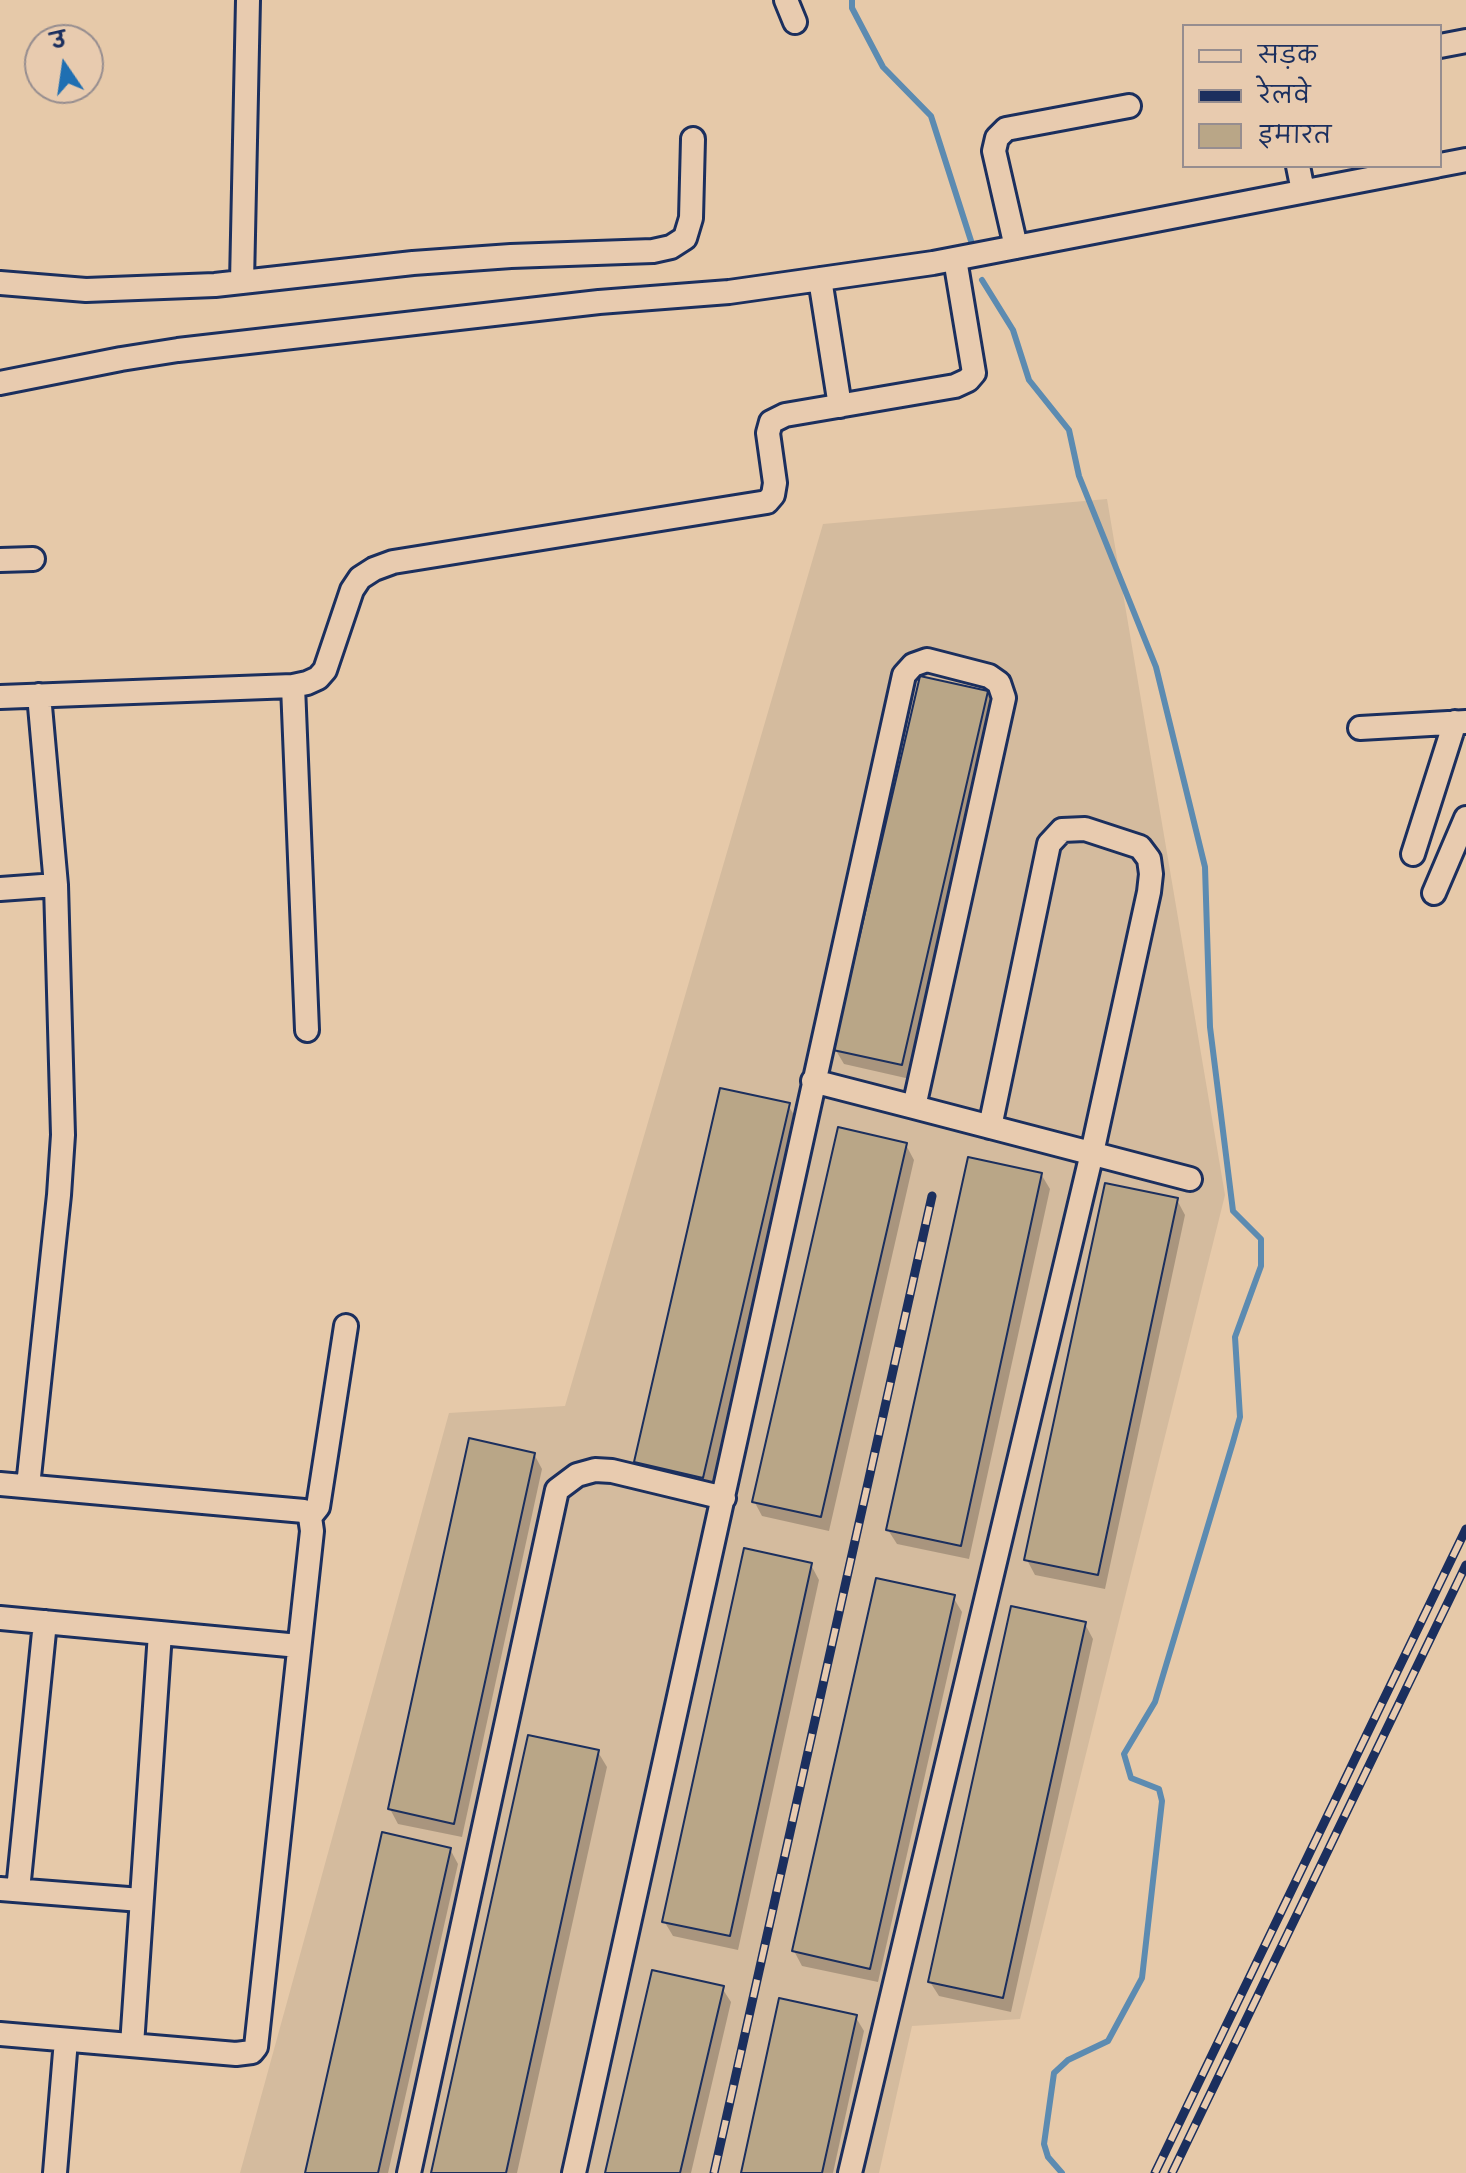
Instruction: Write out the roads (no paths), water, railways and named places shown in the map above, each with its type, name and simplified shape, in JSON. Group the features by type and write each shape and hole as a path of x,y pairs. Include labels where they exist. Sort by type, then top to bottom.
{"street":[{"path":"242,282 248,0"},
{"path":"786,0 795,22"},
{"path":"1442,46 1466,41"},
{"path":"1016,247 994,151 997,138 1006,129 1129,106"},
{"path":"0,283 86,290 242,282 413,263 653,251 671,247 685,238 691,218 693,139"},
{"path":"1442,165 1466,160"},
{"path":"1298,168 1303,191"},
{"path":"0,383 178,350 599,302 729,292 955,259 1427,168"},
{"path":"0,697 293,686 318,678 325,670 352,590 360,578 374,569 393,562 767,502 773,495 775,483 768,433 771,422 785,415 955,386 974,373 955,259"},
{"path":"820,279 840,406"},
{"path":"0,560 33,559"},
{"path":"574,2173 904,675 913,665 927,660 989,676 999,683 1004,698 914,1107"},
{"path":"293,686 307,1030"},
{"path":"28,1486 63,1135 56,885 39,695"},
{"path":"1360,728 1460,722 1413,854"},
{"path":"1434,893 1466,818"},
{"path":"850,2173 1092,1153 1151,874 1149,859 1140,847 1085,829 1062,830 1049,844 990,1127"},
{"path":"0,889 56,885"},
{"path":"813,1081 1190,1179"},
{"path":"310,1517 318,1507 346,1326"},
{"path":"409,2173 557,1490 577,1475 595,1470 612,1471 724,1498"},
{"path":"0,1484 304,1511 310,1517 312,1531 256,2047 252,2052 236,2054 0,2034"},
{"path":"0,1618 299,1646"},
{"path":"45,1622 9,1890 141,1900"},
{"path":"132,2045 160,1633"},
{"path":"55,2173 66,2040"}],"waterway":[{"path":"852,0 852,8 883,67 931,116 972,244"},
{"path":"982,280 1013,330 1029,380 1069,430 1079,476 1156,667 1205,867 1210,1027 1233,1211 1261,1239 1261,1266 1235,1337 1240,1417 1155,1702 1124,1754 1131,1778 1159,1789 1162,1801 1142,1978 1108,2041 1068,2060 1054,2073 1044,2144 1048,2157 1062,2173"}],"railway":[{"path":"714,2173 932,1196"},
{"path":"1155,2173 1466,1529"},
{"path":"1172,2173 1466,1565"}]}
